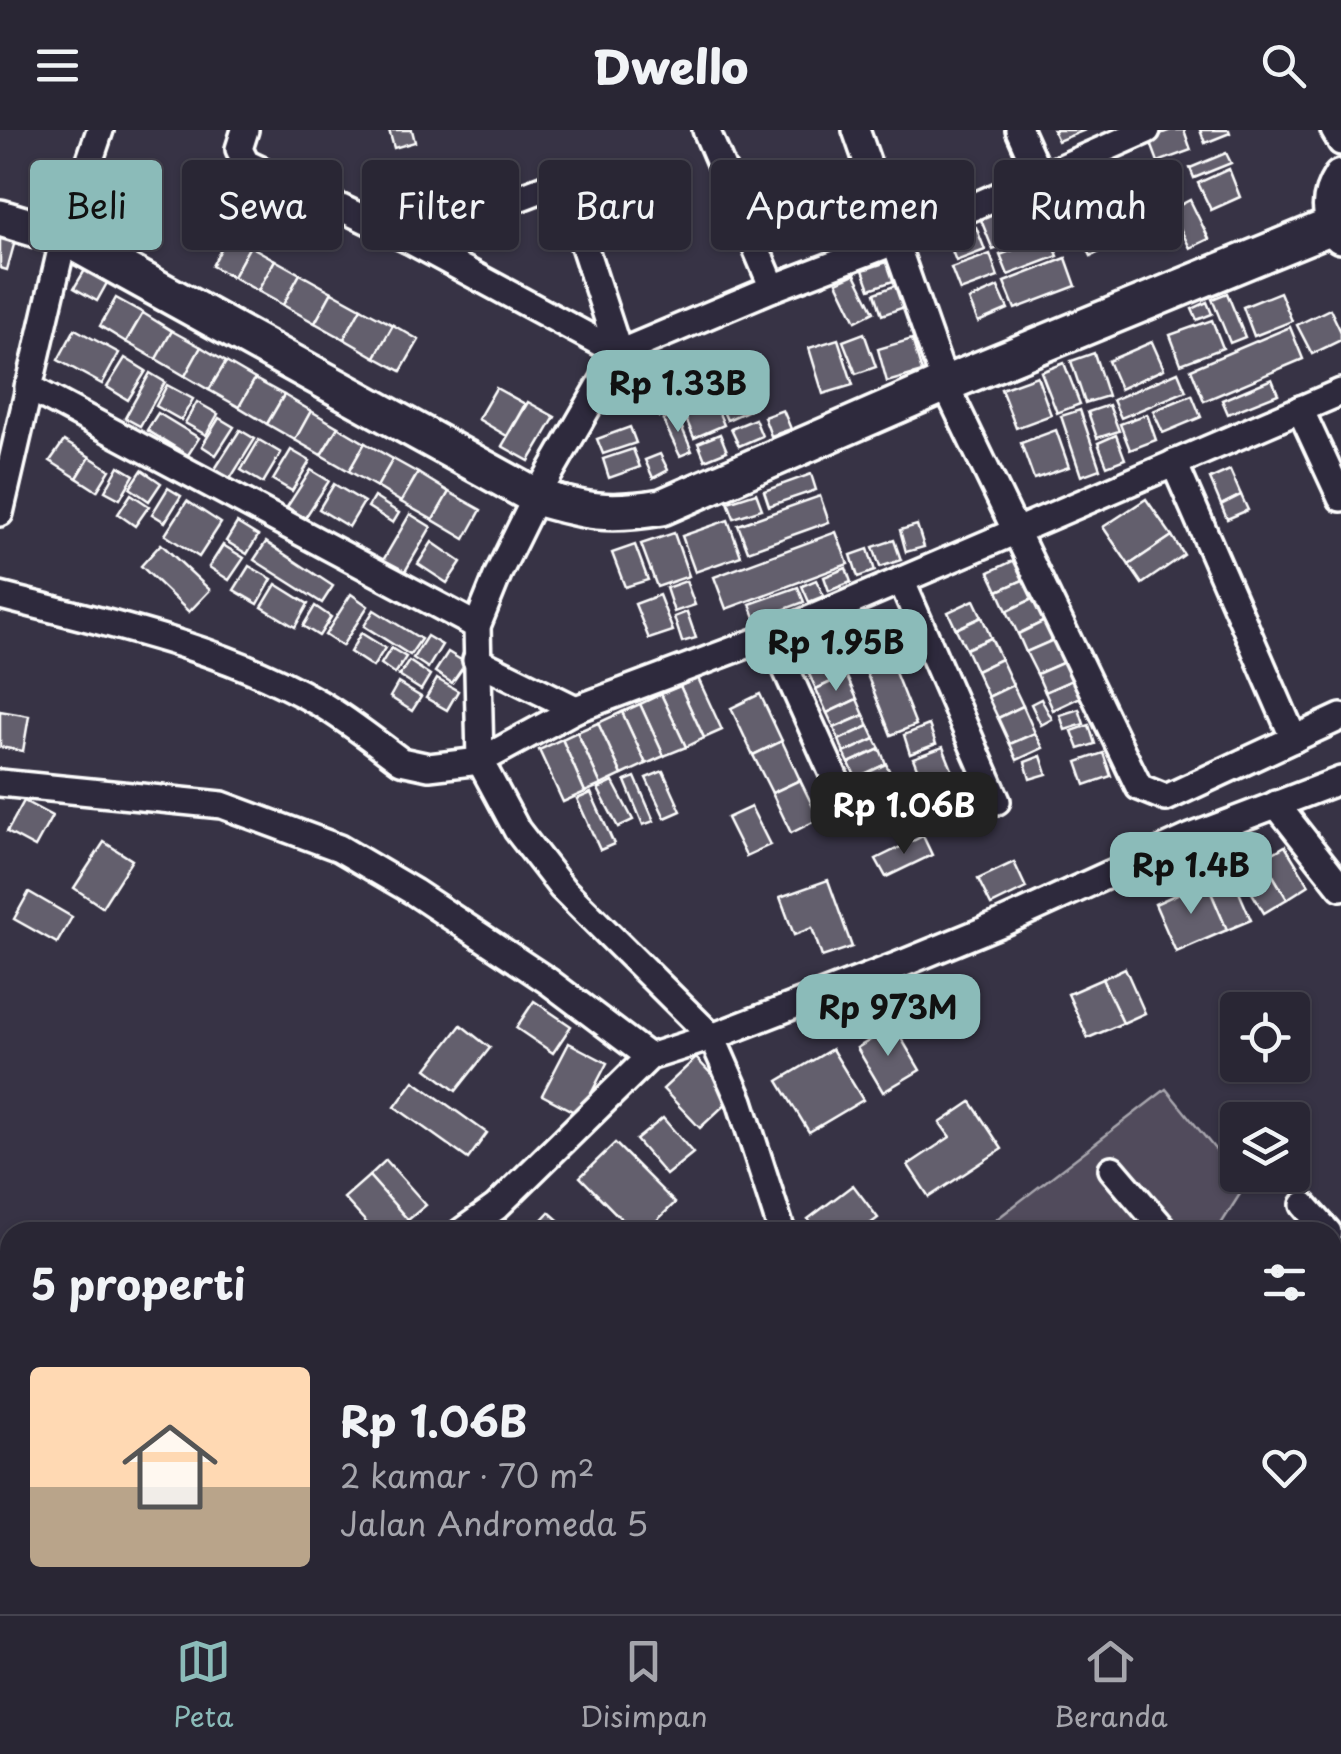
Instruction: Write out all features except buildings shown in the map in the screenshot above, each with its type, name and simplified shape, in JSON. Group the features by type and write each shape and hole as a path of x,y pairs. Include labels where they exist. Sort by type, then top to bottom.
{"street":[{"path":"90,160 100,130"},
{"path":"245,130 239,149 246,163 362,218"},
{"path":"706,130 773,288"},
{"path":"856,130 867,160"},
{"path":"1019,130 1032,160"},
{"path":"1075,160 1146,130"},
{"path":"1334,130 1341,142"},
{"path":"88,250 536,497 587,512 624,513 662,506 946,384 1338,230 1330,203 1341,178"},
{"path":"519,197 547,186 563,190 619,354"},
{"path":"0,218 30,227"},
{"path":"0,513 61,250"},
{"path":"427,250 619,354"},
{"path":"779,1222 740,1100 712,1037 562,888 517,830 480,761 477,626 536,497 619,354 872,250"},
{"path":"899,250 946,384 1140,787 1166,798 1341,717"},
{"path":"28,387 477,626"},
{"path":"0,596 136,630 252,671 316,702 414,766 480,761 576,709 772,636 1341,392"},
{"path":"1300,409 1341,498"},
{"path":"1174,463 1294,739"},
{"path":"901,580 996,801"},
{"path":"772,636 854,821"},
{"path":"476,660 576,709"},
{"path":"482,1222 650,1057 712,1037 1002,924 1191,837 1341,780"},
{"path":"0,783 222,806 339,848 414,892 548,981 650,1057"},
{"path":"1276,804 1341,887"},
{"path":"1112,1169 1157,1222"},
{"path":"1304,1205 1319,1222"}],"shaded area":[{"path":"1166,1089 1220,1155 1220,1192 1241,1192 1222,1222 993,1222"}]}
